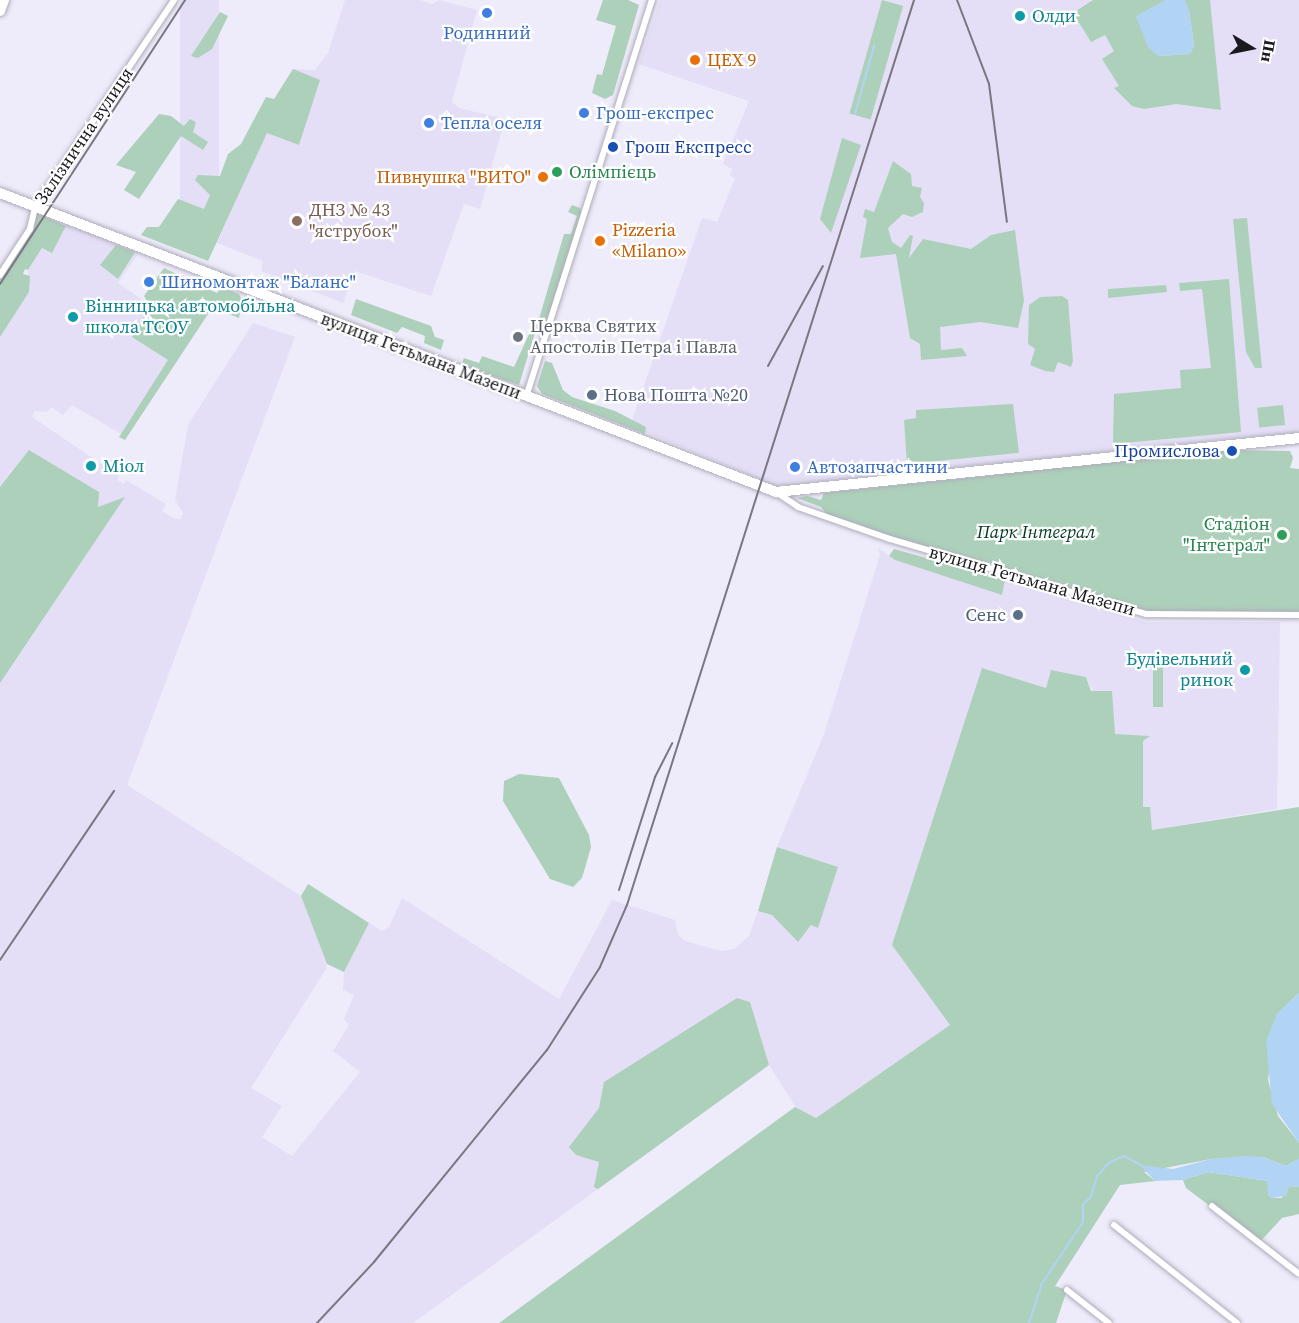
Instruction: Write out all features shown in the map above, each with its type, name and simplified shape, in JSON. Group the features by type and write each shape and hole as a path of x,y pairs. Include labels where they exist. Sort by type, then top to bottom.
{"main road":[{"name":"вулиця Гетьмана Мазепи","path":"0,193 776,492 1299,438"}],"street":[{"name":"Залізнична вулиця","path":"0,275 30,229 35,207 174,0"},
{"path":"526,397 652,0"},
{"name":"вулиця Гетьмана Мазепи","path":"776,492 798,507 890,539 1146,614 1299,615"},
{"path":"1212,1206 1299,1274"},
{"path":"1114,1225 1237,1323"},
{"path":"1067,1290 1109,1323"}],"shaded area":[{"path":"180,0 219,0 219,243 180,243"},
{"path":"345,0 420,0 432,4 439,0 477,10 452,102 459,108 505,119 480,209 464,204 431,296 355,271 343,303 261,271 263,261 217,243 294,69 315,70 328,53"},
{"path":"660,0 1299,0 1299,432 777,486 630,426 702,218 717,222 735,178 730,176 732,169 723,164 749,101 639,64"},
{"path":"67,225 139,252 118,283 150,305 169,360 121,434 72,405 63,415 51,407 47,412 35,411 32,417 119,476 117,480 124,484 126,480 166,504 162,511 175,519 181,519 183,513 175,500 188,425 253,323 295,337 127,785 301,896 327,957 326,969 251,1088 282,1106 262,1137 292,1156 360,1072 333,1051 349,1025 344,1019 354,995 343,990 344,972 369,923 382,931 389,927 402,898 559,999 612,900 675,920 678,935 685,941 721,951 734,949 749,936 758,911 772,915 798,941 838,867 777,847 824,734 880,555 878,548 895,560 1002,595 1005,580 1146,622 1280,622 1277,809 1151,830 1150,807 1143,807 1115,734 1086,677 1051,670 951,1025 815,1119 797,1109 769,1065 413,1323 0,1323 0,337 29,292 28,270 42,248 52,252"}],"green space":[{"path":"603,0 628,0 639,5 613,95 605,99 592,93 597,74 602,75 616,26 596,20"},
{"path":"882,0 903,6 871,119 849,113"},
{"path":"1093,0 1210,0 1221,110 1176,104 1144,109 1132,106 1114,88 1119,86 1102,59 1114,51 1105,35 1091,42 1073,13","holes":["1189,10 1194,45 1190,54 1158,56"]},
{"path":"220,12 228,16 212,49 198,58 191,56"},
{"path":"293,69 320,80 299,145 267,133 208,261 141,235 147,227 159,227 178,199 204,209 210,195 195,180 198,175 220,176 228,154 241,144 266,97 274,99"},
{"path":"159,114 171,116 184,126 190,119 196,122 193,132 208,142 203,150 181,136 139,199 124,190 136,172 116,165"},
{"path":"842,138 861,145 831,233 820,219"},
{"path":"893,161 911,174 912,186 922,188 920,197 924,203 923,212 912,217 903,214 888,228 892,242 901,248 910,235 913,236 909,258 923,239 971,249 991,235 1015,230 1024,301 1018,328 981,322 940,327 941,350 962,348 967,356 921,360 920,344 910,338 896,254 860,258 867,219 863,217 865,209 874,212"},
{"path":"572,205 580,208 582,214 548,323 539,319 564,234 571,234 577,216 568,212"},
{"path":"34,212 66,226 52,253 42,248 28,270 25,269 23,274 30,276 29,292 0,337 0,275 30,229"},
{"path":"1247,218 1262,368 1255,368 1246,352 1233,219"},
{"path":"116,245 135,252 118,279 100,265"},
{"path":"164,268 217,293 221,286 239,294 242,300 239,318 212,308 125,440 119,437 168,360 132,337 150,306 144,296"},
{"path":"1229,279 1241,432 1113,444 1114,394 1181,388 1180,370 1211,368 1202,289 1180,291 1179,283"},
{"path":"1166,285 1167,292 1108,298 1108,289"},
{"path":"1062,296 1068,300 1073,361 1071,367 1058,362 1054,372 1045,371 1030,365 1035,349 1028,344 1029,305 1040,297"},
{"path":"356,299 431,326 435,337 444,340 441,350 424,343 425,336 402,327 397,333 351,315"},
{"path":"534,323 541,326 535,333 519,385 461,365 464,358 479,363 482,356 514,367"},
{"path":"545,361 552,363 563,390 572,397 615,411 646,427 645,434 542,394 537,386"},
{"path":"1013,404 1019,453 907,464 904,420 916,418 916,410"},
{"path":"1283,405 1285,425 1259,428 1257,408"},
{"path":"29,450 99,492 98,507 125,497 0,683 0,487"},
{"name":"Парк Інтеграл","path":"1226,450 1290,451 1293,458 1290,468 1299,469 1299,615 1146,614 830,518 821,507 797,498 807,496 821,500 824,493"},
{"path":"894,549 1005,580 1002,595 895,560 889,556"},
{"path":"1153,660 1163,660 1163,707 1153,707"},
{"path":"982,668 1046,688 1051,670 1086,677 1091,691 1112,691 1115,734 1150,736 1143,741 1143,807 1150,807 1152,830 1299,807 1299,993 1277,1014 1268,1080 1278,1116 1299,1143 1299,1159 1286,1166 1263,1157 1211,1159 1144,1172 1155,1181 1120,1185 1055,1286 1067,1290 1056,1323 499,1323 795,1107 816,1118 950,1025 892,945"},
{"path":"519,774 559,778 589,835 591,847 582,878 573,887 550,879 503,801 504,781"},
{"path":"777,847 838,867 818,928 811,925 798,942 772,915 758,911"},
{"path":"308,884 369,923 344,972 327,964 301,896"},
{"path":"737,998 750,1002 769,1065 598,1189 594,1187 599,1162 576,1155 569,1147 599,1108 604,1082"},
{"path":"1208,1172 1268,1181 1268,1195 1272,1198 1282,1198 1289,1186 1299,1187 1299,1214 1282,1218 1259,1243 1186,1188 1183,1180"}],"water":[{"path":"1166,0 1185,0 1189,10 1194,45 1190,54 1158,56 1148,47 1136,16"},
{"path":"1299,993 1299,1143 1272,1104 1266,1041 1277,1014"},
{"path":"1263,1157 1286,1166 1299,1159 1299,1187 1289,1186 1286,1196 1272,1198 1268,1195 1267,1181 1208,1172 1183,1180 1155,1181 1140,1165 1173,1169 1211,1159"}],"waterway":[{"path":"855,114 874,46"},
{"path":"1029,1323 1041,1285 1083,1222 1083,1205 1091,1196 1097,1176 1110,1162 1124,1156 1141,1165"}],"railway":[{"path":"0,284 185,0"},
{"path":"317,1323 374,1262 547,1050 600,967 627,905 914,0"},
{"path":"957,0 989,84 1007,222"},
{"path":"768,366 823,266"},
{"path":"619,890 655,777 672,743"},
{"path":"0,960 114,791"}],"place":[{"name":"Родинний","path":"487,13"},
{"name":"Олди","path":"1020,16"},
{"name":"ЦЕХ 9","path":"695,60"},
{"name":"Грош-експрес","path":"584,113"},
{"name":"Тепла оселя","path":"429,123"},
{"name":"Грош Експресс","path":"613,147"},
{"name":"Олімпієць","path":"557,172"},
{"name":"Пивнушка \"ВИТО\"","path":"543,177"},
{"name":"ДНЗ № 43 \"яструбок\"","path":"297,221"},
{"name":"Pizzeria «Milano»","path":"600,241"},
{"name":"Шиномонтаж \"Баланс\"","path":"149,282"},
{"name":"Вінницька автомобільна школа ТСОУ","path":"73,317"},
{"name":"Церква Святих Апостолів Петра і Павла","path":"518,337"},
{"name":"Нова Пошта №20","path":"592,395"},
{"name":"Промислова","path":"1232,451"},
{"name":"Міол","path":"91,466"},
{"name":"Автозапчастини","path":"795,467"},
{"name":"Стадіон \"Інтеграл\"","path":"1282,535"},
{"name":"Сенс","path":"1018,615"},
{"name":"Будівельний ринок","path":"1245,670"}]}
